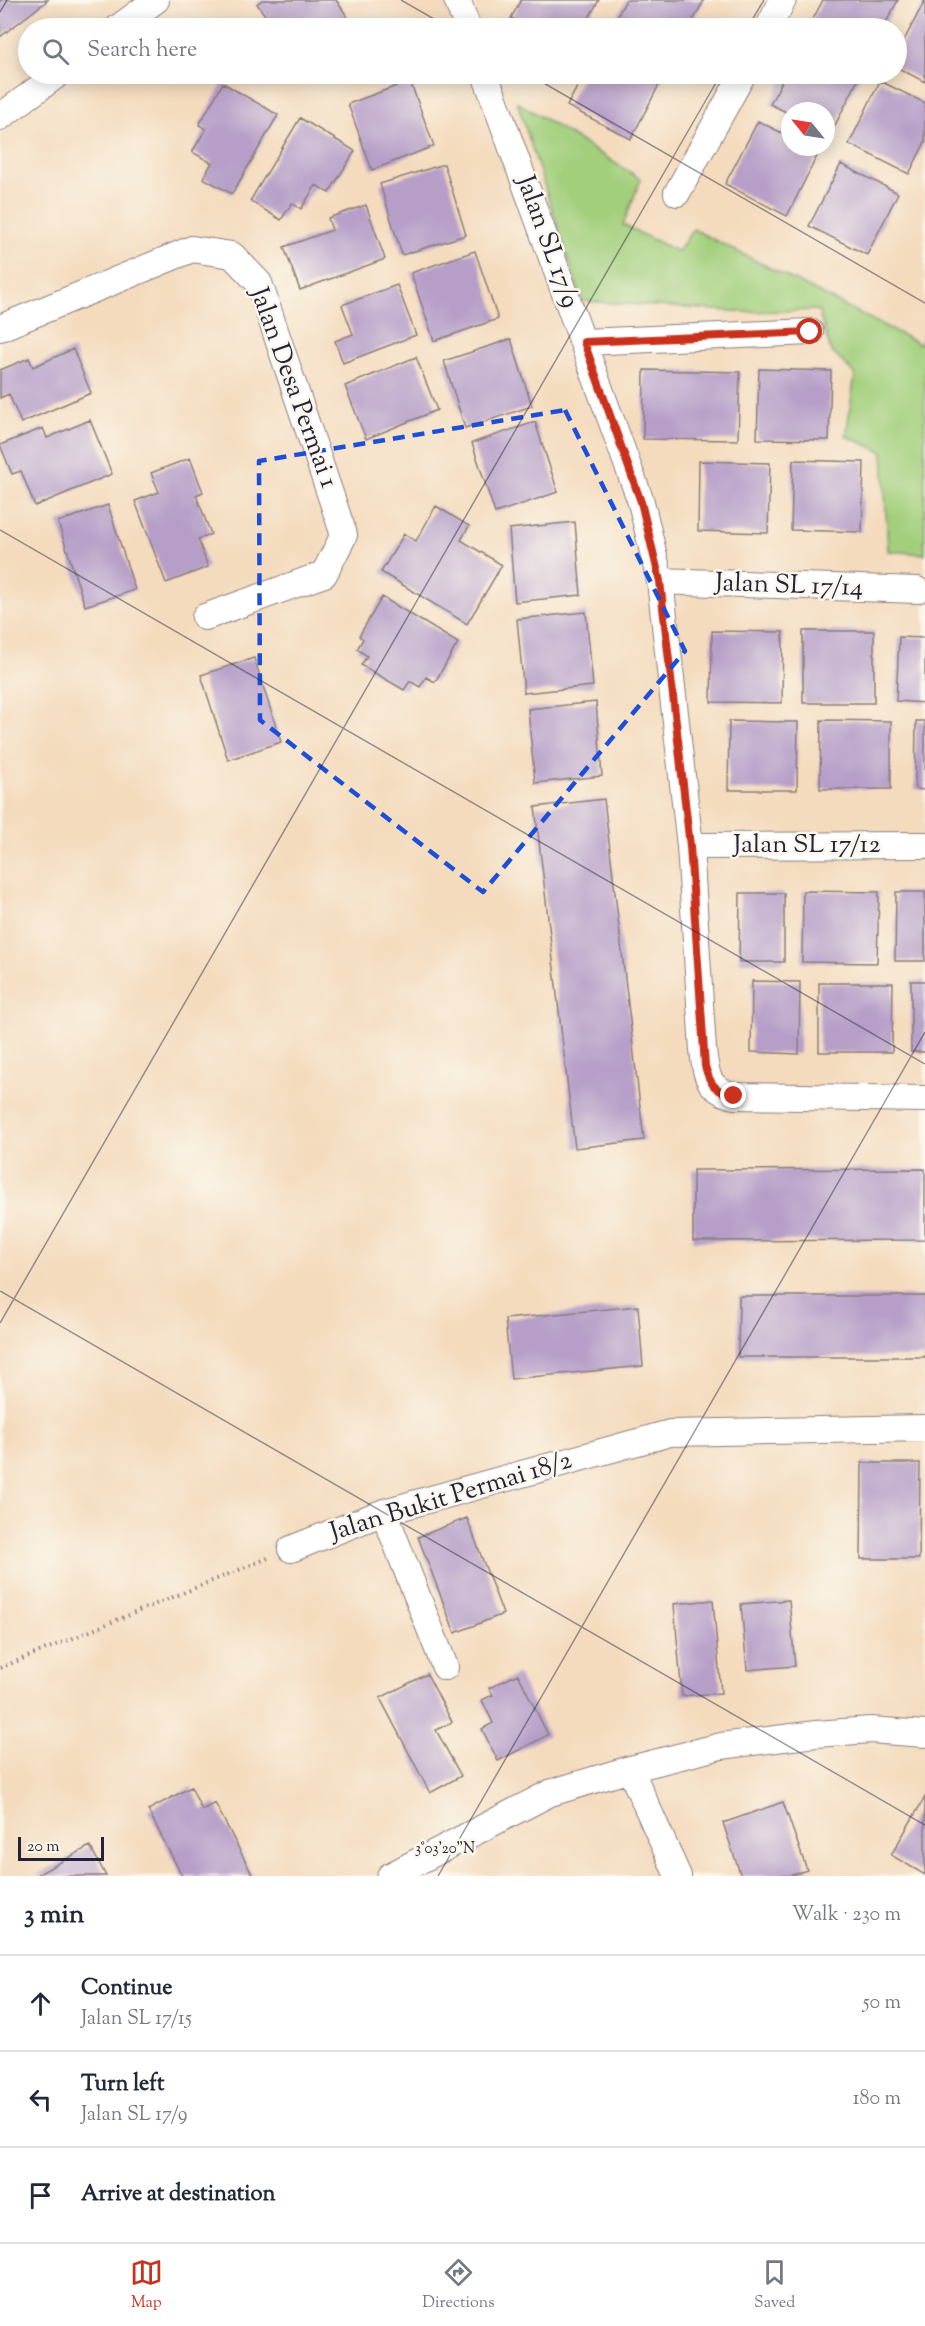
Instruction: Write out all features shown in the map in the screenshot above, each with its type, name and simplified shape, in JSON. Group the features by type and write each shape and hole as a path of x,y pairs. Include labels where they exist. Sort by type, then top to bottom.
{"street":[{"path":"132,18 156,0"},
{"path":"457,0 464,18"},
{"path":"773,18 783,0"},
{"path":"0,117 44,84"},
{"name":"Jalan SL 17/9","path":"488,84 641,502 660,581 690,846 707,1076 720,1092 744,1097 925,1099"},
{"path":"676,193 737,84"},
{"name":"Jalan Desa Permai 1","path":"0,328 192,249 232,255 259,283 344,535 324,574 205,616"},
{"path":"584,342 810,332"},
{"name":"Jalan SL 17/14","path":"660,581 917,590"},
{"name":"Jalan SL 17/12","path":"690,846 925,845"},
{"name":"Jalan Bukit Permai 18/2","path":"291,1549 384,1512 670,1433 925,1428"},
{"path":"384,1512 446,1667"},
{"path":"390,1876 550,1793 630,1769 721,1746 780,1739 870,1730 925,1734"},
{"path":"630,1769 678,1876"}],"path":[{"path":"0,1668 291,1549"}],"highlighted area":[{"path":"565,410 685,651 483,892 260,720 259,461"}],"green space":[{"path":"517,102 641,179 623,225 678,252 693,229 920,344 925,335 925,554 888,551 883,452 846,436 855,374 831,351 818,310 746,312 582,301"}],"building":[{"path":"0,0 48,0 25,18 18,18 18,23 0,37"},
{"path":"262,0 336,0 347,16 344,18 267,18 257,4"},
{"path":"521,0 599,0 589,18 511,18"},
{"path":"626,0 704,0 694,18 616,18"},
{"path":"823,0 898,0 888,18 814,18"},
{"path":"925,0 925,82 907,73 907,35"},
{"path":"222,84 278,115 232,194 203,178 212,163 192,152 206,129 199,125"},
{"path":"402,84 411,84 434,146 372,170 348,104"},
{"path":"579,84 659,84 631,139 567,106"},
{"path":"781,84 856,84 835,125 835,102 781,102 781,110 770,104"},
{"path":"879,84 886,84 925,103 925,142 909,174 849,144"},
{"path":"300,118 355,151 329,193 316,185 301,209 292,203 281,220 250,201"},
{"path":"758,121 781,132 781,156 817,156 787,216 725,184"},
{"path":"444,164 466,235 402,255 380,184"},
{"path":"841,164 898,193 867,255 809,226"},
{"path":"366,205 385,259 300,290 284,247 332,230 328,218"},
{"path":"475,251 498,319 434,341 411,273"},
{"path":"397,285 416,335 343,363 335,341 353,334 342,305"},
{"path":"511,339 532,406 465,428 444,361"},
{"path":"73,349 91,393 21,423 9,394 0,398 0,370 29,358 33,367"},
{"path":"416,357 437,410 366,439 345,386"},
{"path":"759,369 831,371 829,440 757,439"},
{"path":"644,370 740,372 738,440 643,439"},
{"path":"90,420 112,474 35,506 21,471 12,474 0,445 43,428 47,438"},
{"path":"535,422 558,492 495,513 472,443"},
{"path":"190,458 203,492 196,495 211,534 198,539 208,567 166,583 135,501 159,492 151,473"},
{"path":"793,460 864,462 862,532 791,530"},
{"path":"699,461 770,463 768,533 698,531"},
{"path":"108,505 135,590 85,606 58,522"},
{"path":"436,506 469,526 461,540 502,565 467,624 381,572 404,534 416,541"},
{"path":"575,522 581,595 515,602 509,529"},
{"path":"382,597 458,643 435,682 426,677 420,687 410,681 404,690 361,665 367,656 357,649 363,639 359,636"},
{"path":"586,612 593,686 524,693 517,619"},
{"path":"712,631 783,632 782,703 711,702"},
{"path":"803,631 874,631 874,703 803,703"},
{"path":"899,637 925,638 925,703 896,701"},
{"path":"254,658 281,742 228,760 201,675"},
{"path":"596,702 602,776 535,783 528,709"},
{"path":"821,720 891,721 891,789 820,789"},
{"path":"729,721 798,722 797,790 728,790"},
{"path":"916,721 925,721 925,790 915,789"},
{"path":"604,799 644,1140 575,1148 535,807"},
{"path":"803,891 879,892 877,963 802,962"},
{"path":"896,892 925,892 925,961 895,961"},
{"path":"740,893 784,893 784,962 739,962"},
{"path":"752,981 800,982 799,1054 751,1052"},
{"path":"911,981 925,981 925,1052 911,1052"},
{"path":"819,983 893,983 892,1052 819,1052"},
{"path":"925,1169 925,1240 693,1241 693,1170"},
{"path":"739,1296 925,1296 925,1357 738,1357"},
{"path":"638,1306 643,1366 511,1379 505,1319"},
{"path":"862,1463 920,1463 919,1559 861,1559"},
{"path":"467,1518 503,1614 455,1633 418,1537"},
{"path":"713,1600 721,1693 682,1696 674,1604"},
{"path":"789,1600 795,1666 747,1670 741,1604"},
{"path":"427,1674 452,1722 436,1730 461,1776 430,1793 380,1698"},
{"path":"518,1674 548,1735 498,1761 482,1729 493,1723 482,1700 493,1695 489,1688"},
{"path":"191,1787 202,1810 215,1803 253,1876 182,1876 148,1810"},
{"path":"925,1797 925,1875 891,1855"},
{"path":"783,1802 807,1870 789,1876 741,1876 723,1823"},
{"path":"90,1846 106,1876 35,1876"}],"route":[{"path":"734,1096 715,1088 707,1076 705,1066 690,846 660,581 641,502 584,342 810,332"}]}
